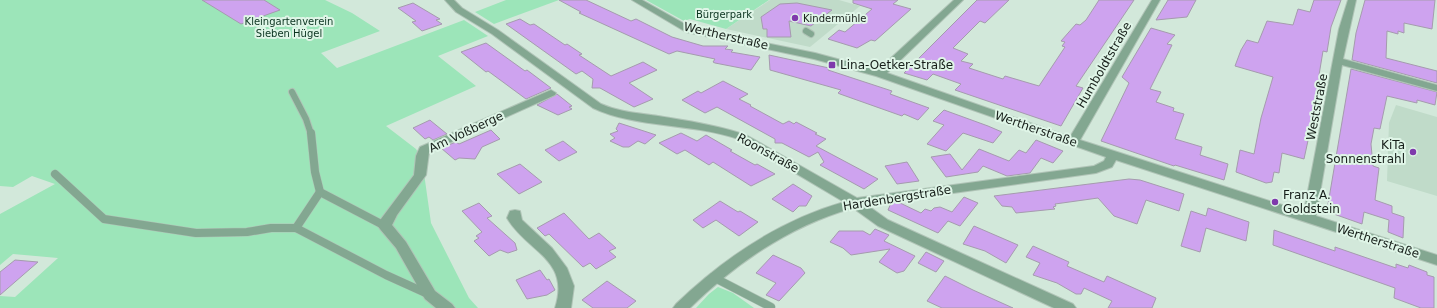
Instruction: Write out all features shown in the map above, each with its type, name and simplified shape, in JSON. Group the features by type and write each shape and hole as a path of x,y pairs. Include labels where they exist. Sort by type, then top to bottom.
{"street":[{"name":"Roonstraße","path":"449,0 459,10 495,32 597,106 612,113 701,126 734,134 854,203 883,223 1068,308"},
{"name":"Wertherstraße","path":"636,0 689,30 815,56 880,74 1113,156 1437,260"},
{"path":"880,74 959,0"},
{"name":"Humboldtstraße","path":"1073,142 1156,0"},
{"name":"Weststraße","path":"1309,219 1344,30 1352,0"},
{"path":"1338,61 1437,88"},
{"name":"Am Voßberge","path":"385,226 387,220 403,201 420,173 424,150 551,94"},
{"name":"Hardenbergstraße","path":"681,308 713,277 773,237 826,212 854,203 1096,168 1108,164 1113,156"},
{"path":"515,214 514,218 517,223 547,252 564,277 567,293 563,308"},
{"path":"385,226 401,245 430,294 447,308"}],"lane":[{"path":"292,92 309,126 312,137 316,181 320,192 385,226"},
{"path":"55,174 104,219 115,222 196,233 247,232 271,228 296,228 386,275 430,294"},
{"path":"296,228 320,192"},
{"path":"713,277 771,307"}],"shaded area":[{"name":"Kindermühle","path":"770,0 839,0 860,6 810,47 726,29"},
{"name":"KiTa Sonnenstrahl","path":"1396,105 1437,117 1437,196 1387,181 1389,123"}],"green space":[{"name":"Kleingartenverein Sieben Hügel","path":"0,0 325,0 352,13 380,31 321,53 337,68 464,20 488,36 438,56 476,86 386,126 416,149 422,159 431,223 469,298 478,308 0,308 0,296 15,297 58,258 13,254 0,265 0,214 55,184 32,176 13,187 0,186"},
{"path":"506,0 559,0 494,24 475,12"},
{"name":"Bürgerpark","path":"646,0 769,0 726,29 690,19 684,21"},
{"path":"718,287 733,293 754,308 696,308"}],"building":[{"path":"202,0 264,0 280,10 241,24"},
{"path":"559,0 586,0 631,21 636,19 672,37 703,46 728,46 725,49 733,50 731,52 760,57 751,70 715,63 713,62 715,59 677,51 669,54 579,13 581,12"},
{"path":"853,0 898,0 893,4 911,9 875,41 871,40 857,48 828,39 839,30 845,32 872,9 853,3"},
{"path":"977,0 1009,0 985,23 980,21 953,48 968,54 961,61 973,64 969,68 1003,79 1005,76 1039,86 1065,47 1062,46 1065,42 1061,41 1076,24 1080,25 1086,20 1099,0 1134,0 1076,86 1083,88 1061,126 955,90 961,84 933,74 927,80 904,73"},
{"path":"1168,0 1196,0 1187,17 1156,20"},
{"path":"1314,0 1341,0 1331,27 1327,52 1323,51 1319,75 1322,76 1304,159 1282,153 1279,173 1274,172 1272,182 1266,183 1236,172 1240,150 1254,154 1261,118 1273,77 1235,66 1241,50 1247,40 1258,43 1267,21 1293,25 1298,9 1310,12"},
{"path":"1365,0 1435,0 1432,29 1404,23 1404,33 1398,31 1398,34 1387,31 1386,58 1437,71 1437,83 1352,60 1356,33"},
{"path":"413,3 440,19 436,20 442,24 422,31 412,22 416,21 398,8"},
{"path":"797,3 832,10 811,26 789,21 791,37 767,37 767,29 763,29 761,17 780,4"},
{"path":"520,19 530,25 534,24 565,45 567,44 582,54 579,55 611,76 643,62 657,70 629,83 653,99 634,107 600,88 592,88 593,79 582,71 576,74 506,24"},
{"path":"1151,28 1175,35 1167,44 1172,45 1150,89 1161,92 1156,102 1174,108 1173,111 1184,114 1175,139 1202,147 1200,155 1228,164 1224,180 1175,165 1174,166 1101,141 1129,83 1122,77"},
{"path":"486,43 551,88 526,99 488,71 486,72 461,52"},
{"path":"769,55 829,68 828,70 892,91 890,94 929,108 918,120 904,114 902,116 838,93 841,90 770,70"},
{"path":"1351,69 1437,92 1435,105 1417,100 1417,103 1387,96 1380,129 1374,128 1371,144 1373,166 1379,168 1375,200 1392,206 1392,213 1404,217 1403,238 1388,232 1389,220 1364,212 1362,224 1331,213 1327,210"},
{"path":"723,81 748,94 739,99 751,105 750,106 783,124 789,121 794,124 796,122 817,133 815,134 826,139 816,146 878,179 864,189 820,165 824,162 818,152 809,157 782,143 775,143 775,139 717,107 705,113 682,100 698,91 701,93"},
{"path":"557,94 572,106 569,107 572,109 558,115 537,105"},
{"path":"944,110 1002,132 993,143 963,133 946,151 927,144 944,125 933,121"},
{"path":"430,120 447,134 433,140 429,137 425,139 413,128"},
{"path":"619,123 656,135 645,144 638,141 629,147 623,147 610,141 615,138 610,134 618,131 616,129"},
{"path":"491,130 500,139 482,147 475,159 459,158 455,160 441,148 456,142 459,144"},
{"path":"681,133 697,141 706,135 732,150 730,151 775,174 751,186 713,162 709,165 685,150 677,154 659,143"},
{"path":"1036,140 1063,151 1053,163 1041,158 1030,173 1007,176 983,166 978,172 946,177 931,157 950,154 962,170 979,149 1009,161 1019,150 1026,153"},
{"path":"563,141 577,152 559,161 545,150"},
{"path":"907,162 919,181 897,184 885,166"},
{"path":"520,164 542,182 519,194 497,174"},
{"path":"1129,179 1140,180 1184,194 1179,211 1146,200 1137,224 1114,216 1098,198 1055,204 1056,206 1053,207 1055,209 1016,213 1012,207 1002,206 994,196"},
{"path":"793,184 812,196 806,206 799,206 793,212 772,199"},
{"path":"964,197 978,203 960,226 948,221 938,233 888,210 891,203 898,202 921,213 925,209 931,211 934,208 940,207 952,212"},
{"path":"720,201 758,222 739,236 716,220 703,228 693,220"},
{"path":"479,203 492,216 487,218 515,243 517,250 508,253 500,250 489,256 474,241 479,238 476,236 482,232 462,211"},
{"path":"1208,208 1249,222 1246,241 1206,228 1200,252 1181,246 1191,211 1206,216"},
{"path":"564,213 589,239 599,233 616,248 609,251 616,257 596,269 590,263 583,267 549,234 545,236 537,228"},
{"path":"974,226 1018,245 1006,263 985,251 963,244"},
{"path":"875,229 889,235 884,241 915,256 904,271 897,273 879,262 890,249 851,255 843,248 830,242 839,231 863,231 870,235"},
{"path":"1274,230 1335,251 1335,247 1396,268 1396,264 1408,268 1409,265 1427,272 1427,275 1434,277 1434,308 1421,308 1394,298 1395,288 1273,245"},
{"path":"1033,246 1069,262 1067,266 1104,282 1107,276 1156,298 1152,308 1108,308 1112,301 1084,288 1081,294 1076,294 1057,283 1033,275 1040,263 1026,257"},
{"path":"926,252 944,261 936,272 918,263"},
{"path":"773,255 801,268 805,273 779,301 766,295 776,283 756,273"},
{"path":"15,260 38,262 0,295 0,272"},
{"path":"540,270 547,280 549,279 555,290 547,295 527,299 516,280"},
{"path":"945,276 1013,308 942,308 927,301"},
{"path":"607,281 636,301 627,308 593,308 582,300"}],"place":[{"name":"Kindermühle","path":"795,18"},
{"name":"Lina-Oetker-Straße","path":"832,65"},
{"name":"KiTa Sonnenstrahl","path":"1413,152"},
{"name":"Franz A. Goldstein","path":"1275,202"}]}
